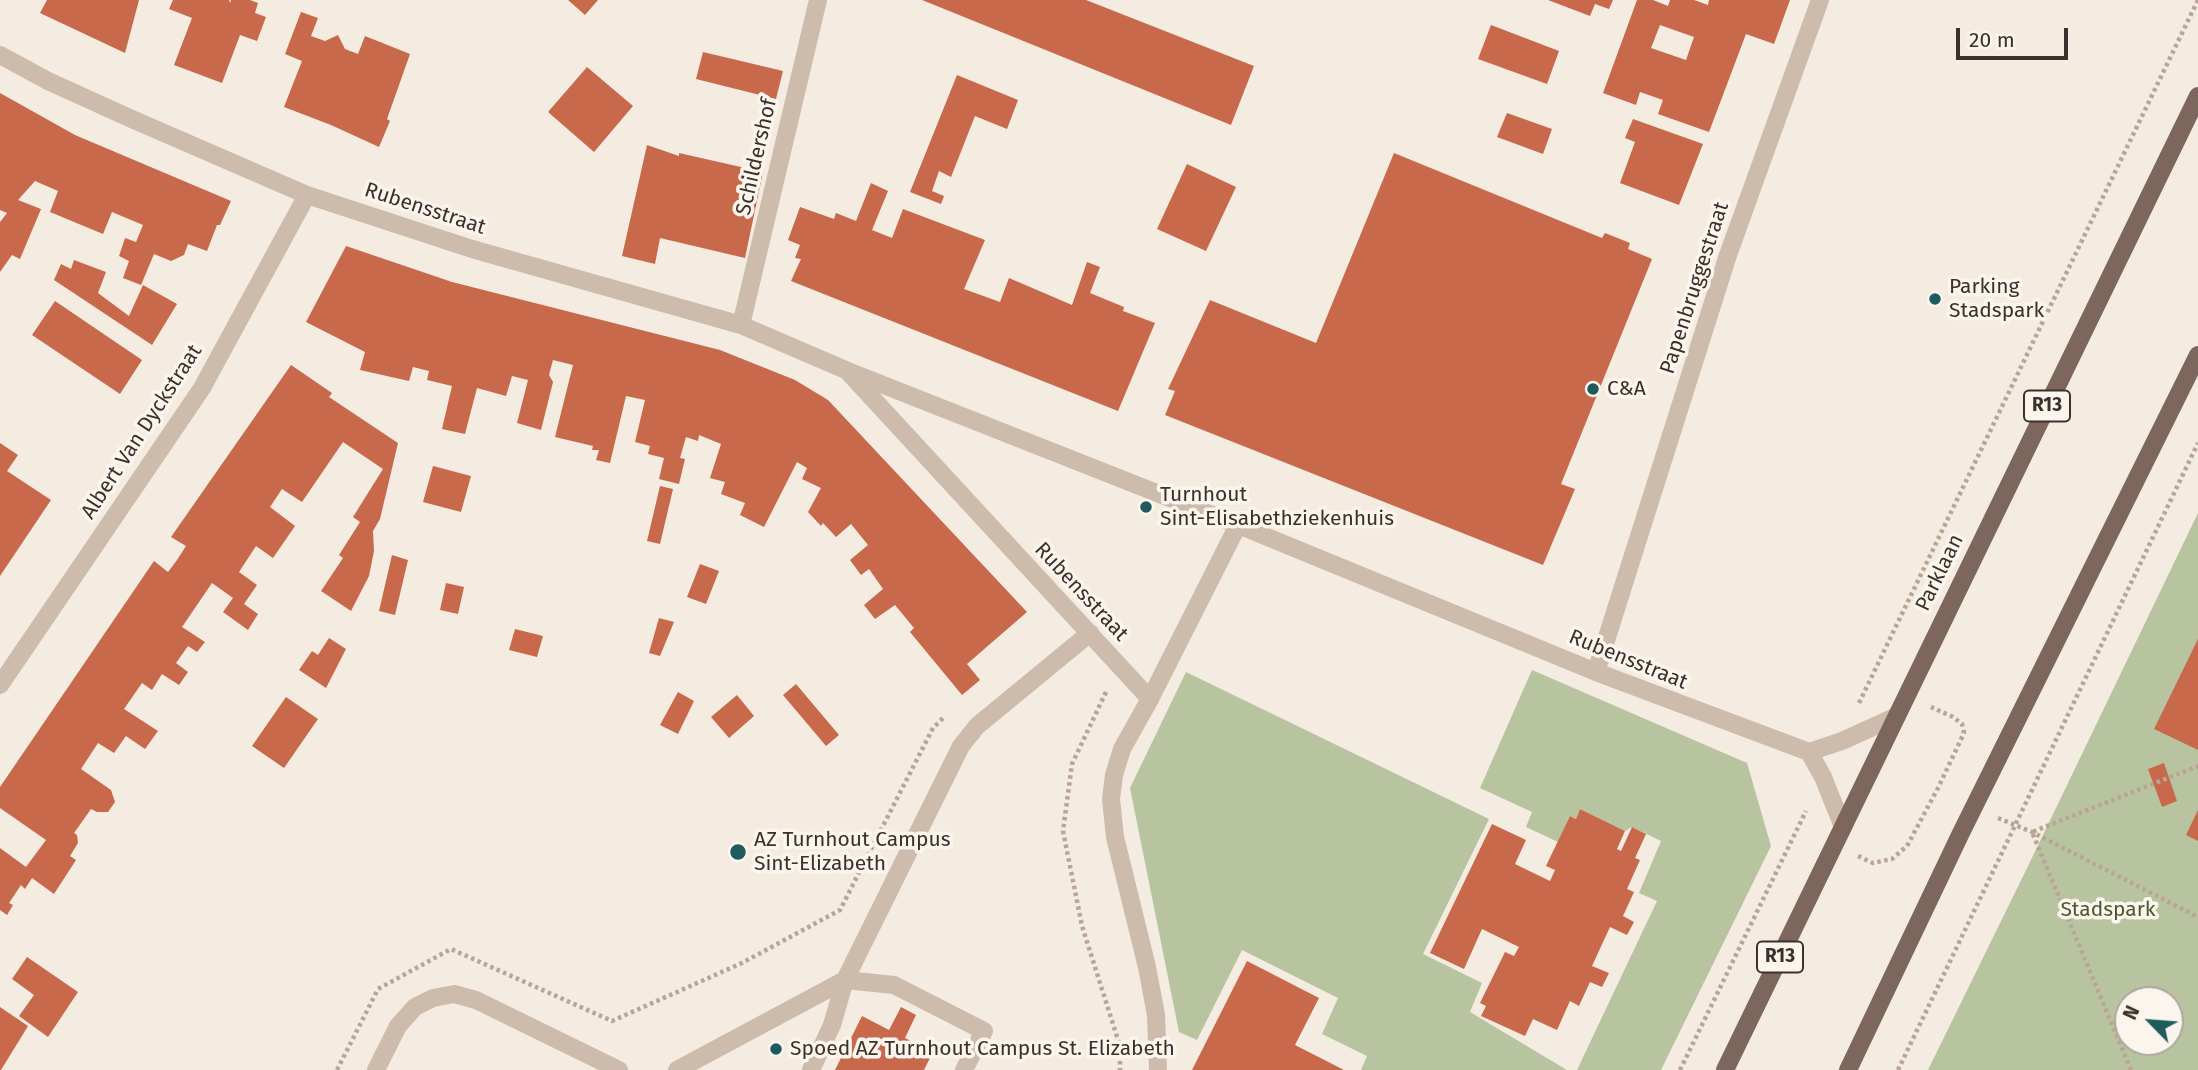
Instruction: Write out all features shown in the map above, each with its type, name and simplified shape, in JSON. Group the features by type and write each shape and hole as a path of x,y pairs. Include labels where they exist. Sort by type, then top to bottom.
{"main road":[{"name":"Parklaan","path":"1725,1070 2198,96"},
{"path":"1848,1070 1974,807 2198,355"}],"street":[{"name":"Schildershof","path":"741,325 818,0"},
{"name":"Papenbruggestraat","path":"1596,672 1728,255 1820,0"},
{"name":"Rubensstraat","path":"0,55 48,81 307,195 472,249 741,325 848,371 1238,525 1596,672 1809,752"},
{"name":"Albert Van Dyckstraat","path":"0,685 202,388 307,195"},
{"name":"Rubensstraat","path":"848,371 1150,699"},
{"path":"1158,1070 1156,1015 1115,837 1111,799 1114,775 1122,749 1238,525"},
{"path":"811,1070 832,1025 845,981 961,746 977,726 1090,633"},
{"path":"1843,827 1823,777 1809,752 1842,741 1897,716"},
{"path":"682,1069 845,981 894,985 984,1031 964,1070"},
{"path":"376,1070 398,1026 415,1007 433,998 454,994 476,1000 619,1070"}],"path":[{"name":"Parklaan","path":"1905,695 1871,678 2198,1"},
{"path":"1898,1070 2198,443"},
{"path":"1119,666 1072,764 1063,831 1082,926 1120,1046 1120,1070"},
{"path":"1834,845 1873,863 1892,859 1908,846 1964,733 1962,724 1953,717 1905,695"},
{"path":"337,1070 378,989 450,949 612,1021 742,962 840,910 933,727 953,709"},
{"path":"2032,832 2198,766"},
{"path":"1680,1070 1798,826"},
{"path":"2016,827 2032,832 2198,917"},
{"path":"2032,832 2131,1070"}],"green space":[{"name":"Stadspark","path":"2198,513 2198,1070 1928,1070 2029,864"},
{"path":"1532,670 1747,763 1771,846 1661,1070 1577,1070 1657,901 1639,893 1661,841 1632,827 1625,831 1580,809 1576,819 1570,816 1558,842 1526,827 1532,812 1480,788"},
{"path":"1186,672 1489,819 1423,954 1482,983 1470,1012 1567,1070 1361,1070 1367,1056 1322,1034 1338,998 1242,950 1197,1040 1179,1032 1130,788"}],"building":[{"path":"47,0 139,0 125,53 40,13"},
{"path":"173,0 229,0 230,3 231,0 250,0 258,3 255,13 266,17 257,41 240,35 222,83 174,65 192,18 169,9"},
{"path":"568,0 598,0 585,15"},
{"path":"922,0 1086,0 1254,66 1231,125"},
{"path":"1548,0 1613,0 1609,9 1595,4 1590,16"},
{"path":"1637,0 1653,0 1668,6 1670,0 1694,0 1708,5 1709,0 1790,0 1774,44 1746,34 1709,132 1658,114 1663,100 1640,92 1636,105 1603,93","holes":["1660,25 1694,37 1686,60 1651,48"]},
{"path":"301,12 318,18 311,36 325,41 338,35 345,49 358,54 365,36 410,54 387,119 390,121 379,147 284,107 302,61 285,54"},
{"path":"1491,25 1559,51 1547,84 1478,59"},
{"path":"703,52 783,71 776,99 696,79"},
{"path":"587,67 633,106 594,152 548,112"},
{"path":"957,75 1018,100 1007,129 975,116 951,177 939,171 932,191 944,196 941,204 910,192"},
{"path":"0,93 75,135 231,201 220,225 217,225 207,251 188,244 184,255 171,261 154,254 141,285 123,278 129,261 119,256 125,238 136,242 143,225 112,212 103,234 50,212 58,191 35,181 18,200 41,209 20,259 12,255 0,272 0,222 7,213 0,210"},
{"path":"1507,113 1552,129 1543,154 1497,137"},
{"path":"1633,119 1703,144 1679,205 1620,183 1635,142 1625,138"},
{"path":"647,145 679,156 679,153 763,172 745,258 660,238 655,264 622,256"},
{"path":"1394,153 1602,238 1605,233 1630,243 1628,249 1652,259 1561,484 1575,489 1543,565 1165,415 1175,391 1168,389 1210,300 1316,343"},
{"path":"1187,164 1236,187 1206,251 1157,229"},
{"path":"871,183 888,191 872,230 892,238 903,209 985,240 964,289 1000,302 1009,278 1072,305 1087,262 1100,267 1090,293 1124,307 1123,311 1155,323 1118,411 791,281 801,259 795,258 800,245 788,240 800,207 834,219 836,213 856,221"},
{"path":"346,246 452,282 720,350 795,380 828,400 1027,612 967,664 980,680 962,695 910,632 914,628 895,605 875,619 864,605 883,589 869,569 861,575 850,560 868,545 851,524 836,537 808,512 821,488 802,479 807,468 797,462 764,527 740,515 745,503 721,494 725,482 710,478 721,444 699,435 698,441 686,437 680,458 685,459 679,484 659,479 664,458 648,454 650,446 635,442 645,400 626,396 610,463 596,460 599,450 592,450 593,446 555,437 573,365 553,360 549,375 553,382 541,430 517,423 528,380 512,376 506,396 477,388 465,434 442,429 452,386 427,380 429,371 413,367 409,381 360,370 365,352 306,322"},
{"path":"74,260 106,272 98,293 129,316 143,285 177,304 152,345 54,280 61,264 71,269"},
{"path":"55,301 142,360 120,394 32,335"},
{"path":"291,365 332,393 329,397 398,443 380,519 373,531 374,551 369,576 351,611 321,591 343,558 339,555 360,522 353,517 383,469 343,442 302,502 282,489 270,507 295,526 273,558 256,546 239,572 257,585 244,604 258,614 248,630 223,612 233,598 212,583 182,627 205,642 197,652 188,646 176,663 188,672 179,685 162,674 152,690 142,683 124,709 158,731 145,749 126,736 114,753 98,743 81,769 111,790 115,802 108,812 91,809 74,833 78,843 70,856 76,860 54,894 32,878 25,889 21,885 9,903 13,905 7,915 0,910 0,848 26,867 46,840 0,808 0,787 154,561 168,572 177,560 186,546 171,537"},
{"path":"0,443 18,455 7,471 51,500 0,576"},
{"path":"433,466 471,476 461,512 423,502"},
{"path":"660,486 673,489 660,544 647,541"},
{"path":"392,555 408,560 395,615 379,611"},
{"path":"700,564 719,571 706,604 687,597"},
{"path":"446,583 464,587 458,614 440,610"},
{"path":"659,618 674,622 660,656 649,653"},
{"path":"515,629 543,636 537,657 509,650"},
{"path":"329,638 346,649 326,688 299,670 312,651 318,655"},
{"path":"2198,639 2198,750 2154,729"},
{"path":"796,684 839,735 826,746 783,695"},
{"path":"678,692 694,701 678,734 660,725"},
{"path":"737,695 754,716 729,738 711,717"},
{"path":"286,697 318,719 284,768 252,746"},
{"path":"2164,763 2177,801 2162,807 2148,769"},
{"path":"1580,809 1625,831 1617,849 1621,851 1632,827 1646,834 1635,858 1640,860 1627,889 1634,892 1623,916 1634,922 1627,935 1610,927 1592,966 1609,973 1602,987 1590,982 1579,1006 1570,1001 1557,1030 1533,1019 1525,1036 1481,1016 1486,1006 1480,1003 1505,952 1514,956 1519,947 1482,929 1464,969 1430,953 1492,824 1526,840 1515,864 1550,881 1555,870 1546,866 1570,816 1576,819"},
{"path":"2198,810 2198,841 2186,835"},
{"path":"27,957 78,992 48,1037 19,1016 34,995 12,979"},
{"path":"1247,961 1319,998 1295,1045 1344,1070 1192,1070"},
{"path":"0,1007 28,1026 1,1070 0,1070"},
{"path":"901,1007 916,1015 905,1038 933,1052 924,1070 835,1070 862,1016 889,1030"}],"place":[{"name":"Parking Stadspark","path":"1935,299"},
{"name":"C&A","path":"1593,389"},
{"name":"Turnhout Sint-Elisabethziekenhuis","path":"1146,507"},
{"name":"AZ Turnhout Campus Sint-Elizabeth","path":"738,852"},
{"name":"Spoed AZ Turnhout Campus St. Elizabeth","path":"776,1049"}]}
